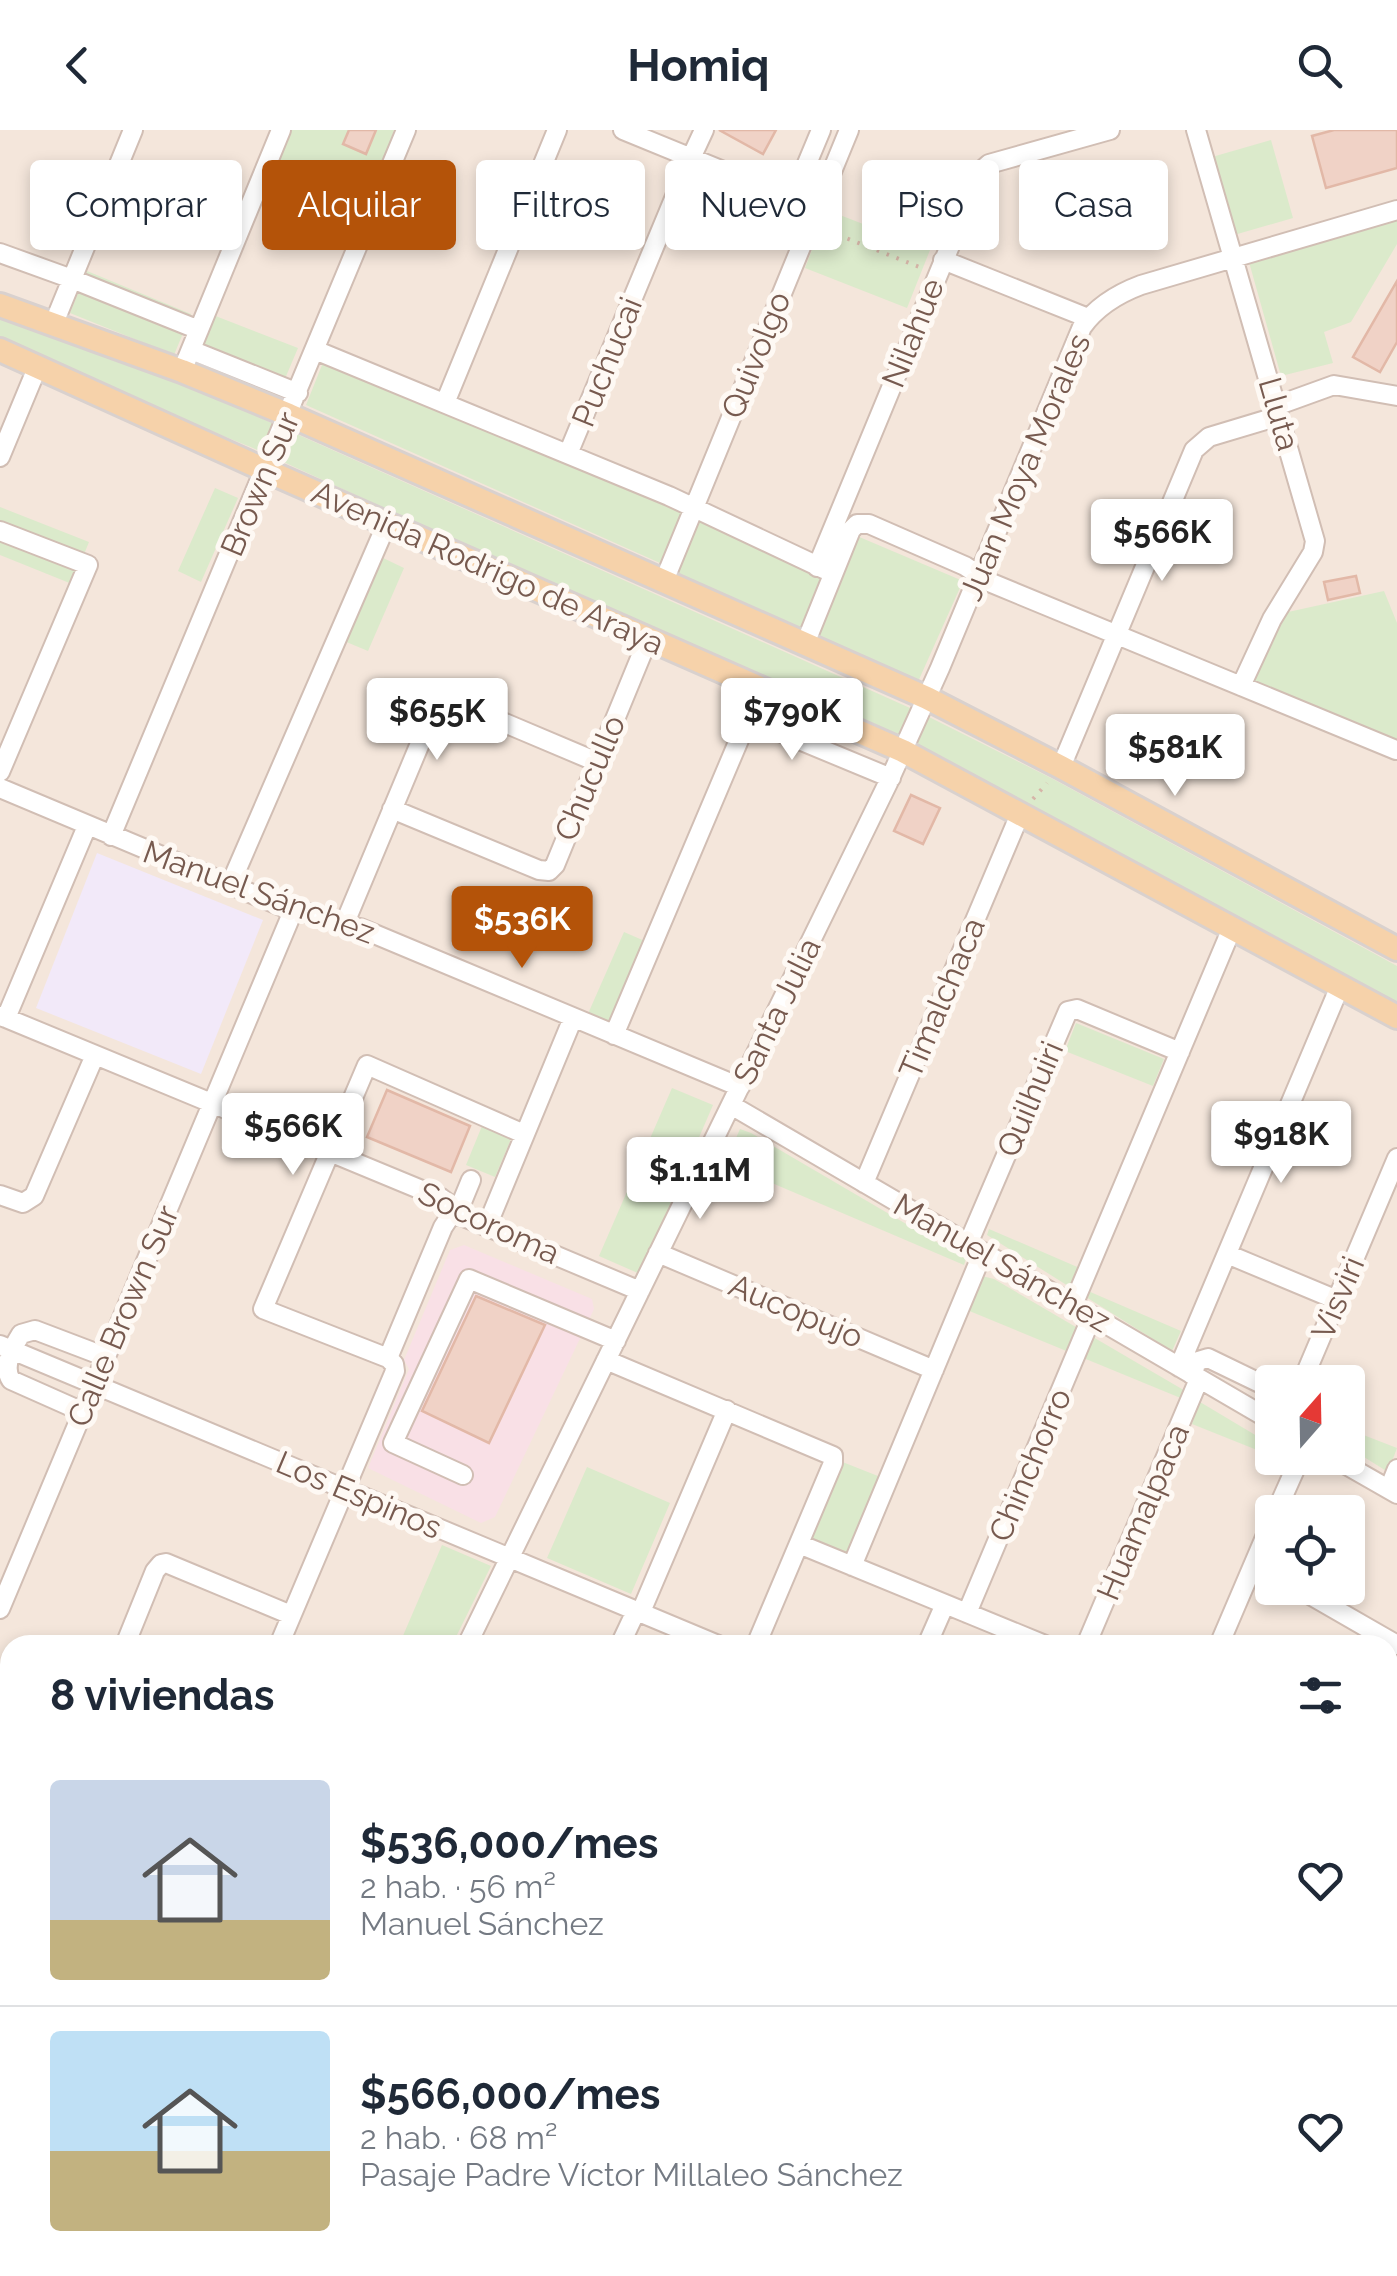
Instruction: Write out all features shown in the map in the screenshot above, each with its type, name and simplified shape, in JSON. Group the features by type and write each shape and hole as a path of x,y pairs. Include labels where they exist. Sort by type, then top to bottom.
{"main road":[{"name":"Avenida Rodrigo de Araya","path":"0,305 186,361 293,404 664,581 928,698 1397,946"},
{"name":"Avenida Rodrigo de Araya","path":"0,350 903,750 1397,1017"}],"street":[{"path":"54,323 132,130"},
{"path":"186,361 281,130"},
{"name":"Brown Sur","path":"111,836 406,130"},
{"path":"444,403 558,130"},
{"path":"623,130 695,160"},
{"name":"Puchucai","path":"568,454 704,130"},
{"path":"808,160 821,130"},
{"name":"Quivolgo","path":"836,160 849,130"},
{"name":"Nilahue","path":"825,570 978,176 984,167 1110,130"},
{"name":"Lluta","path":"1196,130 1315,546 1272,619 1241,686"},
{"name":"Juan Moya Morales","path":"928,698 1072,346 1088,318 1130,289 1397,210"},
{"name":"Quivolgo","path":"664,581 799,250"},
{"path":"0,253 199,330"},
{"path":"940,267 1088,318"},
{"path":"315,350 694,508 825,570"},
{"path":"0,457 37,368"},
{"path":"1061,768 1194,450 1210,437 1334,386 1397,396"},
{"path":"230,886 386,523"},
{"path":"805,644 825,570 850,530 862,523 966,566 989,582 1396,750"},
{"path":"0,531 88,565 0,772"},
{"name":"Chucullo","path":"392,809 549,871 648,639"},
{"path":"771,693 780,732 891,778"},
{"path":"614,1035 771,693"},
{"name":"Santa Julia","path":"472,1635 928,698"},
{"path":"344,926 436,705 445,700 597,762"},
{"name":"Manuel Sánchez","path":"0,788 293,911 360,928 740,1087"},
{"name":"Timalchaca","path":"864,1183 1020,814"},
{"path":"3,1017 87,826"},
{"name":"Calle Brown Sur","path":"0,1610 293,911"},
{"path":"1073,1305 1232,928"},
{"name":"Huamalpaca","path":"1090,1635 1190,1373 1227,1254 1340,986"},
{"name":"Quilhuiri","path":"852,1566 934,1370 975,1248 1068,1010 1077,1008 1180,1052"},
{"name":"Socoroma","path":"3,1017 441,1198 457,1214 640,1291"},
{"path":"487,1226 572,1018"},
{"path":"0,1195 23,1203 34,1196 95,1054"},
{"path":"283,1635 395,1371 388,1358 263,1309 367,1065 524,1134"},
{"name":"Manuel Sánchez","path":"731,1105 1255,1411"},
{"name":"Visviri","path":"1309,1365 1397,1158"},
{"path":"388,1358 443,1226 457,1214 471,1180"},
{"name":"Aucopujo","path":"658,1254 934,1370"},
{"path":"1227,1254 1337,1300"},
{"path":"463,1474 392,1443 470,1278 616,1341"},
{"name":"Chinchorro","path":"967,1613 1092,1316"},
{"path":"83,1412 11,1380 6,1348 22,1334 34,1330 106,1358"},
{"name":"Los Espinos","path":"6,1348 694,1635"},
{"path":"1190,1373 1198,1361 1208,1358 1255,1381"},
{"path":"606,1360 833,1456 760,1635"},
{"path":"625,1635 636,1611 642,1607 727,1410"},
{"path":"1364,1475 1393,1492 1397,1469"},
{"path":"798,1544 1021,1635"},
{"path":"1224,1635 1255,1562"},
{"path":"128,1635 161,1564 171,1564 292,1615"},
{"path":"930,1635 944,1604"},
{"path":"1322,1605 1366,1635"}],"path":[{"path":"842,220 940,267"},
{"path":"1020,814 1061,768"}],"shaded area":[{"path":"0,130 1397,130 1397,1635 0,1635"},
{"path":"97,853 263,920 201,1074 36,1008"},
{"path":"464,1245 592,1299 594,1309 495,1517 481,1523 368,1468 409,1369 404,1360 450,1250"}],"green space":[{"path":"288,130 394,130 384,160 276,160"},
{"path":"1271,140 1293,218 1234,235 1212,157"},
{"path":"842,216 862,224 862,250 930,250 907,308 805,268 812,250 842,250"},
{"path":"1397,220 1397,244 1351,322 1324,332 1333,363 1281,376 1249,262"},
{"path":"87,271 191,314 174,355 70,313"},
{"path":"0,314 53,329 178,381 919,712 1053,779 1397,966 1397,1007 939,755 650,630 253,448 0,343"},
{"path":"213,315 298,348 284,381 200,347"},
{"path":"324,360 682,512 660,563 306,405"},
{"path":"215,488 238,498 201,582 178,571"},
{"path":"0,507 89,542 72,584 0,555"},
{"path":"700,517 836,584 857,536 963,581 917,684 677,576"},
{"path":"381,557 404,568 368,651 344,641"},
{"path":"1384,591 1397,623 1397,739 1249,681 1288,612"},
{"path":"624,932 647,942 610,1026 587,1016"},
{"path":"1076,1023 1164,1059 1153,1086 1065,1051"},
{"path":"672,1088 713,1105 640,1274 599,1256"},
{"path":"482,1126 511,1139 495,1177 466,1165"},
{"path":"740,1129 966,1259 964,1265 725,1163"},
{"path":"989,1229 1082,1269 1073,1289 987,1235"},
{"path":"982,1276 994,1279 1187,1392 1183,1399 967,1310"},
{"path":"1088,1291 1181,1331 1172,1351 1086,1297"},
{"path":"1200,1402 1255,1435 1255,1449 1192,1424"},
{"path":"1365,1436 1397,1448 1388,1472 1365,1458"},
{"path":"840,1461 883,1478 851,1556 809,1540"},
{"path":"587,1467 670,1503 631,1594 547,1558"},
{"path":"442,1545 491,1566 457,1635 403,1635"}],"building":[{"path":"349,130 376,130 366,154 343,144"},
{"path":"719,130 776,130 763,154"},
{"path":"1334,130 1397,130 1397,168 1326,188 1312,136"},
{"path":"1397,281 1397,342 1380,372 1353,357"},
{"path":"1356,576 1360,593 1328,600 1324,582"},
{"path":"911,795 940,808 923,844 894,831"},
{"path":"387,1090 470,1126 451,1172 367,1137"},
{"path":"476,1296 545,1325 489,1443 422,1411"}]}
